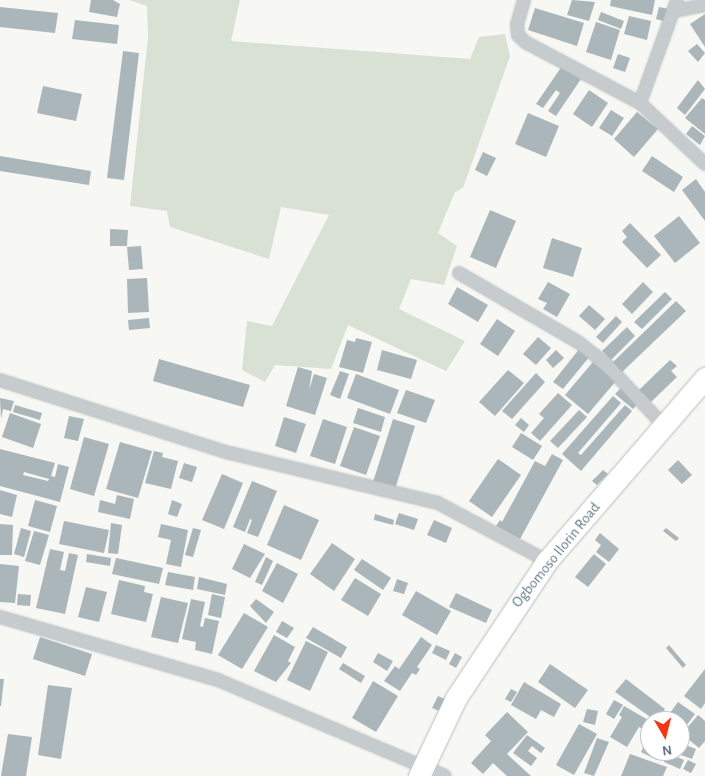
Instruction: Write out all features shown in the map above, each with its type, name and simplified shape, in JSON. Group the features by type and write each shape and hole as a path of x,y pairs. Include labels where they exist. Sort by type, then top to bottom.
{"highway":[{"name":"Ogbomoso Ilorin Road","path":"421,772 456,698 547,560 705,378"}],"street":[{"path":"524,0 517,24 518,35 525,42 640,103 705,164"},
{"path":"640,103 675,5 705,5"},
{"path":"459,273 578,342 607,365 664,426"},
{"path":"0,380 226,452 438,503 547,560"},
{"path":"0,617 218,680 421,772 445,776"}],"shaded area":[{"path":"129,0 240,0 231,41 470,59 479,37 505,34 510,56 463,188 455,192 438,233 457,246 444,285 411,279 399,309 465,341 446,371 348,325 331,369 275,365 265,382 242,370 247,321 272,326 329,215 281,207 269,259 170,227 167,211 130,206 148,37 147,6"}],"building":[{"path":"91,0 113,0 120,4 117,17 89,12"},
{"path":"572,0 595,2 589,21 567,15"},
{"path":"611,0 655,0 652,15 610,6"},
{"path":"0,7 58,13 55,33 0,27"},
{"path":"659,7 669,9 667,22 656,19"},
{"path":"535,8 584,23 577,46 528,30"},
{"path":"601,12 624,21 621,29 598,20"},
{"path":"705,14 705,47 690,24"},
{"path":"629,16 651,21 647,40 624,34"},
{"path":"75,20 119,25 117,44 72,39"},
{"path":"596,22 620,30 611,60 586,52"},
{"path":"697,44 705,53 698,62 688,51"},
{"path":"123,51 139,53 124,180 107,178"},
{"path":"618,54 630,58 625,72 613,68"},
{"path":"562,66 581,79 556,116 548,111 560,93 556,90 543,108 536,104"},
{"path":"698,80 705,89 685,115 677,108"},
{"path":"43,86 82,94 76,121 37,113"},
{"path":"589,90 608,103 592,127 573,114"},
{"path":"702,98 705,100 705,134 685,118"},
{"path":"611,110 624,118 612,136 599,128"},
{"path":"637,112 658,129 634,157 614,139"},
{"path":"528,113 559,126 546,157 515,144"},
{"path":"692,126 705,136 700,145 686,134"},
{"path":"483,152 496,158 487,176 475,170"},
{"path":"0,156 91,171 89,185 0,171"},
{"path":"652,156 683,177 674,192 642,171"},
{"path":"696,179 705,192 705,221 682,190"},
{"path":"490,210 516,221 496,268 470,257"},
{"path":"679,216 700,243 675,263 654,236"},
{"path":"630,223 661,255 647,268 622,242 627,237 622,231"},
{"path":"110,229 128,230 127,246 110,246"},
{"path":"552,238 582,248 573,277 543,268"},
{"path":"141,246 143,269 129,270 127,247"},
{"path":"147,278 149,312 128,313 127,279"},
{"path":"548,282 570,294 557,317 543,309 547,303 538,299"},
{"path":"643,282 653,292 632,314 622,304"},
{"path":"457,287 488,305 478,322 448,304"},
{"path":"665,292 672,299 642,329 634,322"},
{"path":"676,301 686,311 620,374 611,364"},
{"path":"589,305 605,319 595,330 579,316"},
{"path":"616,316 622,322 603,343 596,337"},
{"path":"149,318 150,328 129,330 128,320"},
{"path":"497,319 515,331 498,356 480,344"},
{"path":"627,327 635,336 611,360 602,351"},
{"path":"538,337 551,348 536,365 523,354"},
{"path":"356,338 372,342 363,373 339,367 347,340 355,342"},
{"path":"580,348 590,356 563,389 553,382"},
{"path":"382,350 417,360 411,379 377,370"},
{"path":"556,350 564,358 553,368 546,360"},
{"path":"159,359 250,385 243,407 153,381"},
{"path":"670,360 677,366 671,371 677,377 651,402 639,390"},
{"path":"593,362 616,381 588,414 565,395"},
{"path":"298,367 312,371 309,390 314,374 327,378 315,415 286,406"},
{"path":"508,370 524,383 495,416 479,402"},
{"path":"340,371 349,374 340,399 330,395"},
{"path":"536,373 545,382 512,419 502,411"},
{"path":"356,374 399,390 390,414 347,398"},
{"path":"621,388 638,403 633,409 615,394"},
{"path":"406,390 435,400 426,423 397,413"},
{"path":"558,393 572,405 540,441 531,433 544,418 539,414"},
{"path":"613,396 621,403 578,453 581,455 625,405 632,411 581,471 562,454"},
{"path":"0,398 14,401 11,411 3,409 1,419"},
{"path":"15,405 42,413 40,420 13,412"},
{"path":"358,408 385,417 381,432 353,423"},
{"path":"579,410 587,417 558,448 550,441"},
{"path":"10,413 41,424 33,448 2,437"},
{"path":"69,416 84,419 78,441 64,438"},
{"path":"284,417 306,424 296,453 275,446"},
{"path":"521,418 529,425 524,432 515,425"},
{"path":"323,419 347,427 335,464 310,456"},
{"path":"393,419 415,426 395,489 373,482"},
{"path":"354,427 380,436 366,475 340,466"},
{"path":"521,433 542,446 533,460 512,447"},
{"path":"84,437 109,444 94,496 70,489"},
{"path":"120,442 152,451 138,498 106,489"},
{"path":"0,449 55,463 51,476 55,477 58,464 69,467 60,502 0,486","holes":["24,472 49,479 48,481 23,475"]},
{"path":"154,451 163,453 162,457 178,461 171,489 145,483"},
{"path":"552,454 563,460 520,539 496,526 500,520 502,522 535,461 545,466"},
{"path":"498,459 521,475 492,517 469,501"},
{"path":"678,460 692,475 682,484 668,470"},
{"path":"184,463 197,467 192,482 179,478"},
{"path":"603,470 608,474 597,485 592,481"},
{"path":"222,474 243,483 224,529 202,520"},
{"path":"252,481 277,491 258,537 247,533 252,520 250,519 245,532 233,527"},
{"path":"0,490 17,495 12,517 0,514"},
{"path":"117,495 134,499 130,519 98,512 100,500 115,504"},
{"path":"35,500 57,506 50,532 28,526"},
{"path":"172,500 182,504 177,517 168,514"},
{"path":"284,505 319,520 301,560 267,545"},
{"path":"399,513 418,519 414,530 395,524"},
{"path":"375,514 394,520 393,525 374,520"},
{"path":"434,520 452,528 446,543 427,535"},
{"path":"64,521 109,530 104,553 59,544"},
{"path":"111,523 122,525 118,554 108,553"},
{"path":"0,524 13,525 12,555 0,555"},
{"path":"161,524 188,530 181,567 166,564 171,540 158,537"},
{"path":"21,528 31,531 24,557 14,554"},
{"path":"193,528 201,530 193,557 185,555"},
{"path":"666,528 679,538 676,541 663,531"},
{"path":"34,531 49,535 40,565 25,561"},
{"path":"600,533 619,549 609,562 596,552 601,545 595,540"},
{"path":"332,543 355,559 334,591 310,574"},
{"path":"244,544 265,554 250,578 232,569"},
{"path":"50,549 64,552 60,570 65,571 69,553 78,555 65,614 36,608"},
{"path":"87,554 111,558 110,566 86,562"},
{"path":"594,554 606,564 588,587 575,577"},
{"path":"266,557 273,561 262,585 255,582"},
{"path":"116,558 163,568 159,584 112,574"},
{"path":"362,559 391,578 383,590 354,570"},
{"path":"277,563 298,574 283,603 262,591"},
{"path":"0,564 19,566 15,603 0,602"},
{"path":"168,572 195,577 193,590 165,585"},
{"path":"199,577 227,584 225,595 197,589"},
{"path":"355,578 381,594 368,616 341,600"},
{"path":"397,579 408,583 404,594 393,591"},
{"path":"119,580 145,586 144,592 153,594 146,622 111,614"},
{"path":"86,587 107,592 99,622 78,617"},
{"path":"416,591 451,611 437,635 402,615"},
{"path":"456,593 492,610 486,623 449,607"},
{"path":"18,594 31,595 30,606 17,605"},
{"path":"212,594 225,597 221,618 208,615"},
{"path":"161,597 188,603 178,643 151,637"},
{"path":"191,599 205,602 200,626 203,627 205,618 219,621 212,654 195,650 196,642 182,639"},
{"path":"256,599 274,612 266,623 250,606"},
{"path":"244,613 268,627 242,669 218,655"},
{"path":"282,621 294,628 287,638 276,632"},
{"path":"313,627 347,647 341,658 306,638"},
{"path":"274,635 295,647 288,661 291,663 276,682 254,671"},
{"path":"40,637 92,654 85,676 33,659"},
{"path":"421,637 432,645 417,667 420,669 416,675 412,673 400,691 384,681 395,666 399,669"},
{"path":"306,641 328,652 310,691 287,680"},
{"path":"436,645 450,651 446,660 432,653"},
{"path":"669,645 686,665 683,668 666,648"},
{"path":"378,653 393,661 387,671 373,662"},
{"path":"455,653 462,657 456,668 449,664"},
{"path":"343,663 365,676 361,683 339,669"},
{"path":"550,664 588,690 575,708 538,682"},
{"path":"705,669 705,703 701,709 684,696"},
{"path":"0,679 4,679 1,706 0,706"},
{"path":"626,679 665,709 664,711 642,711 615,692"},
{"path":"373,681 398,696 376,732 352,718"},
{"path":"524,682 561,704 554,717 541,710 536,719 511,705"},
{"path":"48,685 72,688 61,759 38,755"},
{"path":"511,689 517,692 511,702 505,699"},
{"path":"438,696 445,699 439,711 432,708"},
{"path":"614,700 623,705 614,719 606,714"},
{"path":"678,702 695,714 690,721 690,711 671,711"},
{"path":"624,706 640,715 640,728 627,747 610,737 622,717 619,715"},
{"path":"587,709 598,711 595,725 583,722"},
{"path":"507,712 528,732 507,754 531,776 507,776 493,763 483,774 471,763 491,741 485,735"},
{"path":"698,715 705,721 705,741 699,748 690,741 690,724"},
{"path":"579,724 597,734 574,775 556,765"},
{"path":"8,734 32,737 26,776 1,776"},
{"path":"527,735 545,748 541,753 532,746 528,751 537,758 531,766 513,753"},
{"path":"597,738 609,742 594,776 584,773"},
{"path":"690,747 696,749 692,759 690,758"},
{"path":"630,754 640,758 640,761 650,761 667,767 663,776 621,776"},
{"path":"664,761 684,761 680,769"},
{"path":"687,761 696,764 691,773 683,769"}]}
